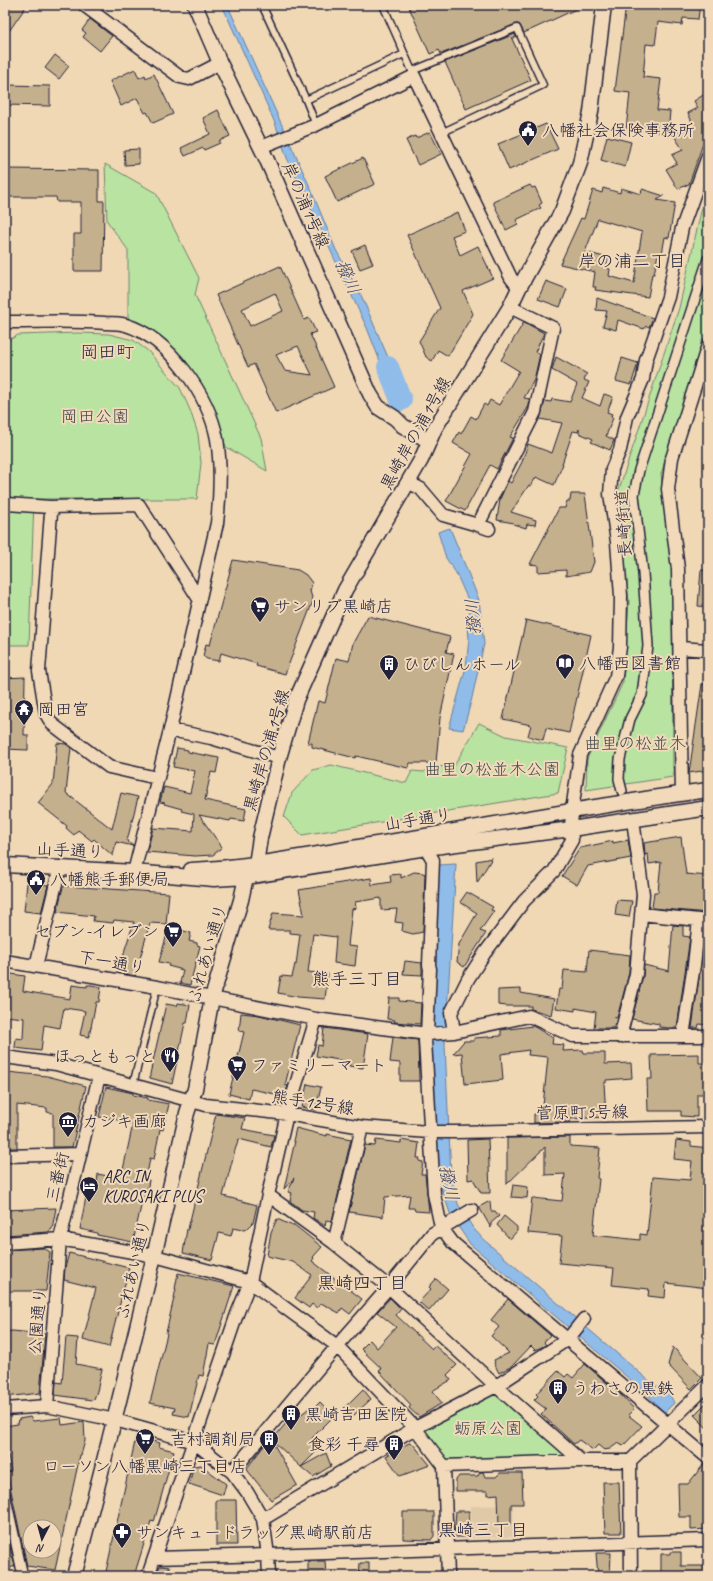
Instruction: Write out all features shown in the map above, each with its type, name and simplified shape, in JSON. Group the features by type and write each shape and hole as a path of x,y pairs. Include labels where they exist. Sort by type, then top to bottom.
{"street":[{"name":"岸の浦1号線","path":"195,5 220,63 266,145 370,394 378,407 395,418 403,426 429,441"},
{"name":"黒崎岸の浦1号線","path":"246,877 256,864 260,838 291,713 346,590 421,460 435,428 510,307 562,211 580,163 591,112 604,5"},
{"path":"85,6 180,78 189,79 220,63"},
{"path":"266,145 316,124 413,73 511,278 519,288"},
{"path":"454,1032 451,1013 468,979 484,954 524,901 554,871 572,840 572,811 580,755 616,676 620,647 621,596 617,542 610,494 612,469 620,450 627,417 643,379 646,360 668,297 682,228 708,156"},
{"name":"長崎街道","path":"622,791 620,779 620,759 630,719 642,695 648,646 643,573 634,495 639,470 708,259"},
{"path":"408,482 421,489 443,515 483,527 535,412 553,328 510,307"},
{"path":"5,322 89,321 125,325 144,334 164,347 194,385 208,411 217,439 220,494 213,542 170,730 134,872"},
{"path":"682,794 678,569 668,488 672,458 708,345"},
{"path":"5,503 50,507 139,505 199,599"},
{"path":"50,507 40,671 46,714 52,724 109,766 157,778"},
{"path":"680,648 708,650"},
{"path":"170,730 211,738 279,758"},
{"name":"山手通り","path":"134,872 217,869 256,864 572,811 708,790"},
{"name":"山手通り","path":"5,865 60,867 214,879 246,877 426,848 571,829 708,808"},
{"path":"620,1037 636,974 643,894 633,820"},
{"path":"426,848 433,860 427,1034 424,1040 429,1132 434,1194 453,1243 571,1336 667,1424 708,1458"},
{"path":"36,966 60,867"},
{"name":"ふれあい通り","path":"74,1576 115,1420 155,1256 187,1114 192,1101 212,998 241,900 246,877"},
{"path":"641,914 703,921 694,965 683,1036"},
{"name":"下一通り","path":"5,961 157,987 316,1019 427,1034 454,1032 529,1016 573,1036 708,1036"},
{"path":"148,1576 237,1314 250,1282 287,1114 316,1019"},
{"path":"5,1057 56,1064 192,1101"},
{"name":"三番街","path":"60,1239 99,1076"},
{"name":"熊手12号線","path":"192,1101 206,1105 287,1114 362,1127 429,1132"},
{"name":"菅原町5号線","path":"429,1132 708,1126"},
{"path":"334,1243 362,1127"},
{"path":"5,1156 80,1154"},
{"path":"268,1195 334,1243 389,1287 496,1386 581,1461"},
{"path":"232,1472 336,1346 389,1287 432,1234 470,1211"},
{"path":"5,1243 60,1239 155,1256 250,1282 336,1346 415,1428 444,1466 448,1576"},
{"name":"公園通り","path":"47,1406 60,1239"},
{"path":"263,1519 415,1428 496,1386 571,1336 584,1319"},
{"path":"444,1466 581,1461 630,1461 708,1385"},
{"path":"5,1409 47,1406 115,1420 194,1442 232,1472 247,1492 263,1519 268,1555 269,1576"},
{"path":"630,1461 630,1542 632,1576"},
{"path":"5,1494 23,1576"},
{"path":"154,1558 708,1540"}],"lane":[{"path":"262,5 316,124"},
{"path":"383,5 413,73 517,28 527,49 543,85 441,133"},
{"path":"306,100 404,54"},
{"path":"133,1084 157,987"}],"shaded area":[{"path":"513,1505 514,1537 472,1538 470,1506"}],"green space":[{"path":"105,164 156,193 199,278 195,295 261,438 267,471 226,447 216,415 200,383 169,345 128,318 128,250 107,221"},
{"name":"曲里の松並木","path":"708,181 708,328 661,474 672,568 673,777 586,790 587,759 623,682 629,602 617,495 679,308"},
{"name":"岡田公園","path":"78,333 109,334 133,340 148,351 180,388 190,410 198,434 201,463 197,499 34,499 29,645 5,645 5,342 18,335"},
{"name":"曲里の松並木公園","path":"479,723 506,736 568,748 558,793 302,835 284,817 292,793 313,770 331,765 406,783 412,771 424,772 431,767 454,766"},
{"name":"蛎原公園","path":"493,1389 567,1457 446,1460 421,1432"}],"water":[{"path":"222,5 228,6 310,187 336,250 361,295 404,394 394,397 367,328 287,158 275,123"},
{"path":"450,528 479,600 484,644 463,730 449,728 466,667 469,639 467,615 472,609 456,573 446,558 438,532"},
{"path":"456,864 445,1045 451,1176 458,1204 473,1228 484,1240 654,1385 669,1393 674,1403 664,1413 646,1393 470,1244 451,1216 440,1184 435,1145 429,1046 438,865"}],"building":[{"path":"8,5 27,5 5,37 5,9"},
{"path":"408,5 585,5 524,33 520,25 516,24 441,54 439,50 430,54"},
{"path":"626,5 700,5 698,19 683,18 682,25 658,22 655,45 646,44 643,77 661,79 657,110 670,111 668,133 626,129 630,93 615,91"},
{"path":"90,19 112,36 100,51 83,37 86,33 82,30"},
{"path":"515,34 516,37 512,39 531,80 466,109 445,62"},
{"path":"55,55 69,66 59,79 45,68"},
{"path":"135,69 139,78 145,75 146,78 154,74 173,114 153,123 147,112 145,113 137,98 121,106 110,81"},
{"path":"7,85 50,86 50,106 5,105 5,88 7,88"},
{"path":"708,92 708,129 689,184 678,189 666,169 677,163 672,155 683,150 673,134 692,122 688,113 698,108 694,101"},
{"path":"218,110 230,136 219,141 220,143 204,150 203,148 185,156 181,148 210,134 203,118"},
{"name":"八幡社会保険事務所","path":"546,124 558,149 509,170 498,144"},
{"path":"430,132 441,154 418,165 406,140 415,136 416,138"},
{"path":"607,136 631,142 625,167 601,160"},
{"path":"139,149 139,164 125,165 124,150"},
{"path":"363,158 375,184 337,202 325,176"},
{"path":"5,169 99,170 99,201 104,201 103,271 74,271 74,234 81,234 81,202 57,202 56,197 5,197"},
{"path":"530,185 532,188 535,187 542,203 539,205 541,208 516,220 518,224 506,230 493,202"},
{"path":"603,188 620,193 621,188 641,194 642,189 664,196 657,200 675,203 669,238 665,237 662,254 658,254 654,274 652,274 648,297 595,290 596,287 593,287 595,272 560,264 581,218 584,219 593,190 602,193","holes":["598,219 642,232 634,283 609,276 610,269 606,268 608,258 585,252"]},
{"path":"458,212 465,231 452,236 460,255 478,246 493,278 463,291 473,314 448,356 438,350 432,361 426,357 419,341 440,308 407,235"},
{"path":"365,245 373,264 360,269 352,251"},
{"path":"280,266 304,320 309,318 316,332 310,334 334,387 276,413 254,364 248,367 216,295","holes":["275,293 283,311 250,326 242,309","298,346 312,375 285,371 276,355"]},
{"path":"546,281 567,289 560,307 538,299"},
{"path":"597,298 653,318 649,327 646,326 644,329 618,320 616,330 603,326 607,311 596,310"},
{"path":"524,322 544,333 535,352 540,354 534,380 524,398 530,399 529,406 510,437 513,438 497,469 490,465 465,511 446,501 472,454 453,443 459,432 461,434 471,416 476,419 484,404 487,406 490,400 499,405 519,371 501,360"},
{"path":"556,357 587,374 584,380 589,382 582,398 600,406 604,394 613,397 607,412 612,414 611,417 613,418 606,436 614,440 610,450 591,442 593,439 579,433 579,429 578,432 573,431 563,464 554,485 536,477 511,512 536,520 535,525 527,524 526,528 513,524 514,523 497,520 500,499 508,481 511,483 522,462 528,444 552,453 562,423 540,419 545,401 551,402 552,399 570,402 577,384 552,370"},
{"path":"622,358 638,363 631,385 616,381"},
{"path":"571,494 585,494 594,562 590,572 566,576 566,570 538,572 538,565 530,564 559,508 565,508 567,501 570,501"},
{"name":"サンリブ黒崎店","path":"233,560 298,570 306,575 312,583 310,591 313,601 285,674 256,666 257,664 221,653 219,661 207,659 203,656 206,644 210,645"},
{"path":"701,570 708,571 708,607 698,606"},
{"name":"ひびしんホール","path":"368,616 450,637 446,652 454,654 440,718 436,763 410,763 408,768 356,756 355,758 312,747 312,743 308,743 318,701 325,703 336,658 349,661 353,643"},
{"path":"526,620 591,635 569,733 546,728 543,740 528,736 531,725 503,719"},
{"path":"25,677 24,735 28,735 28,750 5,749 5,678"},
{"path":"702,684 708,684 708,770 689,773"},
{"path":"57,743 66,744 71,748 66,793 112,829 121,793 138,797 127,841 133,846 116,842 113,856 94,839 92,841 78,830 74,835 66,828 67,826 38,803 53,784"},
{"path":"177,748 188,750 188,752 219,758 216,773 211,772 205,800 246,809 244,821 231,819 230,821 199,815 222,847 213,855 195,856 147,852 153,828 193,831 194,814 181,811 182,809 160,802 164,787 190,793 195,771 173,767"},
{"path":"681,837 686,874 708,876 708,913 652,908 654,892 658,892 661,862 649,864 648,854 645,855 644,843"},
{"path":"628,840 631,858 588,866 577,885 562,876 580,848 613,841 613,843"},
{"path":"492,858 477,883 476,861"},
{"path":"414,872 425,874 423,932 413,934 402,931 403,923 395,922 397,909 381,910 381,898 355,902 356,908 352,909 348,946 357,947 355,966 334,963 336,937 313,934 308,972 328,974 325,999 298,997 278,993 281,976 292,977 295,964 296,965 300,934 290,933 290,930 268,930 273,913 304,915 299,890 371,878 372,885 391,882 390,875 401,874 401,878"},
{"path":"27,883 48,885 41,913 24,911"},
{"path":"63,887 169,893 166,924 150,923 135,976 120,973 125,949 134,922 114,920 113,923 93,921 94,916 57,912"},
{"path":"467,892 493,907 491,910 494,911 480,931 486,933 464,967 457,962 459,944 477,913 460,902"},
{"path":"617,900 632,901 629,917 615,915"},
{"path":"673,925 683,926 683,936 690,937 677,1028 669,1028 659,1027 659,1024 632,1019 643,976 644,965 669,971"},
{"path":"169,927 191,933 189,941 197,943 197,945 200,946 190,985 180,983 183,970 168,966 169,964 159,962"},
{"path":"703,949 708,949 708,1025 699,1024 698,1028 692,1028"},
{"path":"589,950 630,955 629,973 617,1018 615,1017 614,1028 594,1028 596,1012 575,1008 575,1011 556,1008 559,989 562,989 564,970 587,972"},
{"path":"405,961 422,963 422,975 403,974"},
{"path":"5,973 25,976 23,991 70,999 72,985 87,987 87,985 91,985 101,987 99,1002 96,1002 89,1037 80,1035 85,1011 64,1008 60,1028 44,1025 41,1051 15,1048 16,1038 23,1039 24,1018 5,1016"},
{"path":"521,989 521,993 554,999 551,1015 531,1009 531,1006 498,1005 498,990"},
{"path":"389,998 399,998 399,1001 421,1003 420,1024 394,1022 395,1020 387,1019"},
{"path":"178,1003 190,1005 172,1084 150,1078 150,1074 166,1004 177,1006"},
{"path":"241,1013 259,1015 300,1025 285,1085 288,1086 285,1096 251,1089 249,1099 229,1094 244,1032 239,1031"},
{"path":"533,1026 553,1038 552,1044 564,1045 563,1051 583,1050 584,1053 605,1053 605,1064 631,1063 632,1078 606,1080 606,1083 604,1083 606,1117 570,1119 570,1122 534,1123 534,1114 539,1114 539,1106 543,1106 548,1057 528,1055 529,1050 501,1054 503,1080 465,1084 462,1053 453,1054 464,1041 474,1041 474,1038 501,1036 501,1030"},
{"path":"324,1028 368,1034 363,1068 349,1066 350,1062 316,1056 318,1045 322,1046"},
{"path":"393,1037 418,1040 419,1081 400,1081 400,1063 390,1062"},
{"path":"699,1054 699,1063 708,1063 708,1094 697,1094 697,1117 681,1116 681,1111 648,1111 647,1079 652,1079 651,1055"},
{"path":"7,1072 47,1076 86,1086 72,1147 53,1147 53,1113 47,1112 47,1108 17,1105 17,1148 5,1148 5,1098"},
{"path":"307,1084 321,1087 316,1110 302,1107"},
{"path":"106,1087 133,1093 133,1095 148,1098 148,1100 169,1104 163,1130 160,1129 154,1159 150,1158 146,1180 149,1180 145,1203 142,1202 133,1242 97,1235 97,1233 80,1229 89,1181 97,1182 98,1174 121,1179 133,1124 110,1118 99,1117"},
{"path":"216,1114 245,1118 242,1129 274,1135 271,1147 239,1139 223,1196 257,1205 253,1223 244,1230 233,1228 231,1236 219,1233 212,1260 183,1253 187,1229"},
{"path":"296,1128 327,1136 327,1134 351,1139 332,1221 326,1220 325,1226 313,1218 314,1212 302,1210 290,1201 292,1193 288,1192 294,1178 284,1189 295,1141 293,1141"},
{"path":"570,1137 570,1146 600,1148 597,1178 599,1179 593,1235 640,1240 640,1234 647,1235 653,1177 690,1180 692,1161 674,1159 676,1140 691,1142 691,1146 708,1148 708,1288 666,1283 665,1298 648,1296 649,1289 612,1285 614,1268 559,1263 562,1236 528,1233 532,1198 562,1201 565,1174 545,1175 545,1147 507,1184 507,1138"},
{"path":"488,1139 490,1193 481,1193 473,1179 468,1180 467,1140"},
{"path":"376,1140 401,1143 401,1140 419,1143 417,1158 420,1158 419,1161 423,1162 421,1174 425,1174 429,1212 415,1211 414,1208 408,1208 410,1195 385,1197 383,1217 349,1212 365,1145 375,1146"},
{"path":"513,1185 528,1187 527,1198 511,1197"},
{"path":"490,1201 491,1211 495,1211 499,1216 491,1223 491,1228 479,1207"},
{"path":"56,1208 52,1229 48,1232 5,1235 5,1210"},
{"path":"504,1216 517,1227 517,1231 510,1239 497,1225"},
{"path":"277,1219 293,1226 293,1224 322,1247 313,1257 314,1258 312,1261 362,1299 350,1314 342,1308 339,1313 321,1303 317,1308 312,1304 309,1308 295,1298 312,1275 293,1262 267,1256 271,1232"},
{"path":"44,1248 50,1252 46,1291 7,1291 5,1250"},
{"path":"69,1253 129,1268 109,1347 83,1340 96,1288 64,1280 65,1268"},
{"path":"178,1273 234,1286 215,1345 209,1344 203,1376 199,1375 189,1417 173,1414 175,1408 150,1403 167,1334"},
{"path":"436,1279 448,1289 429,1311 419,1302 431,1289 429,1287"},
{"path":"390,1298 401,1309 396,1315 432,1349 435,1346 457,1365 447,1375 451,1380 432,1391 442,1403 419,1417 409,1408 411,1405 379,1371 382,1369 361,1349 370,1340 377,1348 396,1327 377,1312"},
{"path":"508,1299 550,1335 544,1342 546,1345 535,1350 531,1346 512,1366 499,1373 494,1360 509,1353 491,1336 499,1327 491,1320"},
{"path":"12,1331 45,1334 40,1393 5,1397 5,1332"},
{"path":"66,1337 78,1338 76,1364 102,1369 97,1391 94,1399 92,1400 55,1395 56,1382 62,1383"},
{"path":"673,1347 702,1378 691,1389 668,1365"},
{"path":"585,1364 621,1395 634,1409 628,1415 642,1426 623,1446 618,1443 610,1449 604,1450 598,1445 593,1450 579,1440 574,1444 541,1414 546,1409 534,1400 538,1396 536,1394 558,1371 565,1377 568,1374 573,1378"},
{"path":"363,1389 371,1399 352,1417 344,1408"},
{"path":"708,1401 708,1429 694,1415"},
{"path":"320,1402 334,1416 312,1438 322,1446 301,1467 272,1440 287,1422 285,1421 292,1412 298,1417 309,1408 312,1410"},
{"path":"30,1417 33,1421 61,1418 62,1425 84,1422 85,1441 80,1455 62,1538 62,1519 22,1519 22,1542 7,1472 11,1471 8,1455 5,1454 5,1426 18,1424 19,1419"},
{"path":"136,1437 160,1443 159,1447 174,1451 154,1522 151,1521 134,1576 105,1576"},
{"path":"272,1441 297,1485 271,1500 247,1468 266,1443 268,1445"},
{"path":"409,1443 413,1444 430,1465 400,1476 386,1456"},
{"path":"326,1453 331,1466 313,1477 301,1467"},
{"path":"704,1464 708,1465 708,1529 691,1530 691,1517 679,1517 678,1484 688,1484"},
{"path":"201,1465 226,1484 223,1495 189,1484 194,1466"},
{"path":"480,1472 483,1472 485,1477 496,1477 500,1473 522,1473 523,1504 511,1504 511,1524 499,1525 498,1494 488,1495 488,1491 456,1491 456,1480 459,1476 478,1476"},
{"path":"603,1482 619,1482 621,1533 605,1533"},
{"path":"216,1500 236,1500 237,1545 216,1545"},
{"path":"456,1511 469,1511 468,1537 454,1537"},
{"path":"403,1512 434,1512 434,1536 431,1540 403,1539"},
{"path":"5,1547 10,1547 15,1566 5,1570"},
{"path":"671,1552 681,1552 681,1566 708,1566 708,1576 661,1576 661,1554 671,1554"},
{"path":"596,1553 611,1553 610,1576 598,1576"},
{"path":"26,1559 57,1559 55,1570 27,1566"},
{"path":"308,1561 325,1561 326,1576 308,1576"},
{"path":"360,1563 369,1563 369,1576 359,1576"},
{"path":"160,1566 170,1567 170,1576 156,1576"}],"waterway":[{"name":"撥川","path":"388,367 401,400"}],"place":[{"name":"八幡社会保険事務所","path":"528,147"},
{"name":"サンリブ黒崎店","path":"260,623"},
{"name":"八幡西図書館","path":"565,680"},
{"name":"ひびしんホール","path":"389,681"},
{"name":"岡田宮","path":"24,726"},
{"name":"八幡熊手郵便局","path":"36,896"},
{"name":"セブン-イレブン","path":"173,948"},
{"name":"ほっともっと","path":"170,1073"},
{"name":"ファミリーマート","path":"237,1082"},
{"name":"カジキ画廊","path":"68,1138"},
{"name":"ARC IN KUROSAKI PLUS","path":"89,1203"},
{"name":"うわさの黒鉄","path":"558,1405"},
{"name":"黒崎吉田医院","path":"291,1431"},
{"name":"ローソン八幡黒崎三丁目店","path":"145,1455"},
{"name":"吉村調剤局","path":"269,1456"},
{"name":"食彩 千尋","path":"394,1461"},
{"name":"サンキュードラッグ黒崎駅前店","path":"122,1549"}],"district":[{"name":"岸の浦二丁目","path":"632,261"},
{"name":"岡田町","path":"107,352"},
{"name":"熊手三丁目","path":"357,979"},
{"name":"黒崎四丁目","path":"362,1283"},
{"name":"黒崎三丁目","path":"483,1530"}]}
